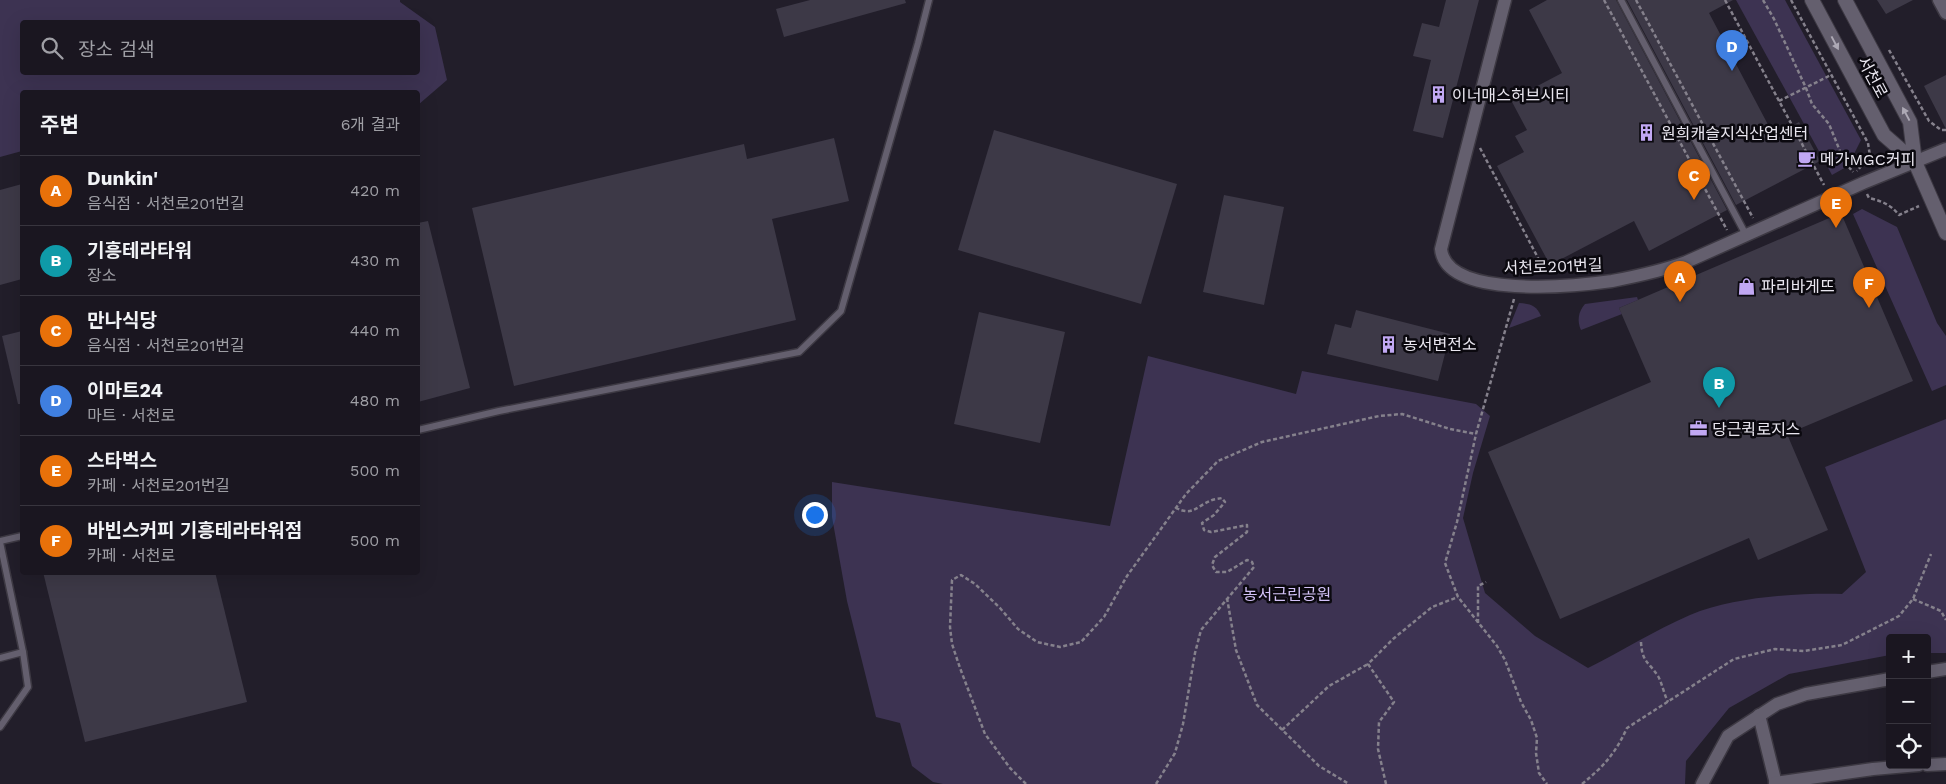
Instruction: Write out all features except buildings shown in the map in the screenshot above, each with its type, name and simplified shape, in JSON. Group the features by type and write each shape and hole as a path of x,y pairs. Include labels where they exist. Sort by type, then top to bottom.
{"street":[{"name":"서천로201번길","path":"1504,0 1441,249 1442,257 1446,264 1467,277 1494,284 1518,286 1582,284 1611,281 1665,270 1946,149"},
{"name":"서천로","path":"1812,0 1884,135 1914,162"},
{"name":"서천로","path":"1844,0 1910,122 1914,162 1946,233"},
{"path":"1939,0 1946,13"},
{"path":"1931,671 1946,669"},
{"path":"1702,784 1728,736 1777,704 1806,694 1886,680"},
{"path":"1758,715 1776,784 1886,768"},
{"path":"1931,765 1946,764"}],"lane":[{"path":"420,430 508,409 799,352 841,311 929,0"},
{"path":"1621,0 1746,235"},
{"path":"0,728 28,687 0,542 20,537"},
{"path":"0,658 22,652"}],"path":[{"path":"1604,0 1727,230"},
{"path":"1636,0 1753,218"},
{"path":"1725,0 1824,186"},
{"path":"1763,0 1774,19 1812,104 1830,124 1844,161 1853,172"},
{"path":"1791,0 1870,150 1867,161 1857,170"},
{"path":"1888,48 1929,121 1941,130 1946,130"},
{"path":"1779,101 1831,75"},
{"path":"1478,143 1546,273"},
{"path":"1869,198 1887,204 1899,215"},
{"path":"1515,297 1476,434 1457,522 1445,563 1458,597 1497,646 1505,660 1521,702 1531,720 1537,738 1536,753 1539,773 1547,784"},
{"path":"1026,784 1010,768 986,734 960,668 952,644 950,627 952,580 961,576 975,584 1018,629 1037,642 1060,647 1081,642 1104,617 1127,576 1186,494 1218,462 1262,442 1379,416 1402,414 1476,434"},
{"path":"1156,784 1175,753 1183,724 1195,653 1201,630 1254,567 1252,562 1247,560 1227,572 1216,572 1212,566 1215,557 1247,532 1247,525 1211,532 1204,530 1202,523 1214,515 1225,502 1222,498 1210,501 1195,510 1184,512 1176,508"},
{"path":"1582,784 1605,765 1618,747 1627,728 1734,659 1775,649 1804,651 1842,645 1899,616 1913,599 1931,554"},
{"path":"1478,624 1478,586 1486,582"},
{"path":"1282,730 1329,686 1368,664 1393,638 1432,607 1458,597"},
{"path":"1227,598 1236,650 1257,705 1319,766 1349,784"},
{"path":"1913,599 1941,612 1946,620"},
{"path":"1641,642 1642,656 1659,678 1668,702"},
{"path":"1368,664 1394,702 1379,722 1378,749 1386,784"}],"green space":[{"path":"0,0 400,0 400,2 435,27 447,80 420,103 420,90 20,90 20,152 0,157"},
{"path":"1736,0 1785,0 1861,140 1848,166 1832,175"},
{"path":"1862,209 1897,227 1937,323 1946,336 1946,385 1932,391 1853,214"},
{"path":"1637,297 1638,300 1619,308 1622,314 1581,330 1579,317 1585,304"},
{"path":"1519,303 1533,306 1541,316 1509,328"},
{"name":"농서근린공원","path":"1148,356 1296,394 1302,371 1476,404 1490,416 1473,473 1463,518 1485,593 1535,636 1588,668 1664,627 1707,609 1765,597 1842,594 1866,572 1825,467 1946,419 1946,653 1931,653 1931,634 1886,634 1886,656 1789,674 1729,708 1686,761 1685,784 943,784 933,782 912,766 900,723 876,717 847,601 832,517 832,482 1110,526"}],"place":[{"name":"이마트24","path":"1732,71"},
{"name":"이너매스허브시티","path":"1438,95"},
{"name":"원희캐슬지식산업센터","path":"1647,133"},
{"name":"메가MGC커피","path":"1806,159"},
{"name":"만나식당","path":"1694,200"},
{"name":"스타벅스","path":"1836,228"},
{"name":"파리바게뜨","path":"1747,286"},
{"name":"Dunkin'","path":"1680,302"},
{"name":"바빈스커피 기흥테라타워점","path":"1869,308"},
{"name":"농서변전소","path":"1389,344"},
{"name":"기흥테라타워","path":"1719,408"},
{"name":"당근퀵로지스","path":"1698,429"}]}
